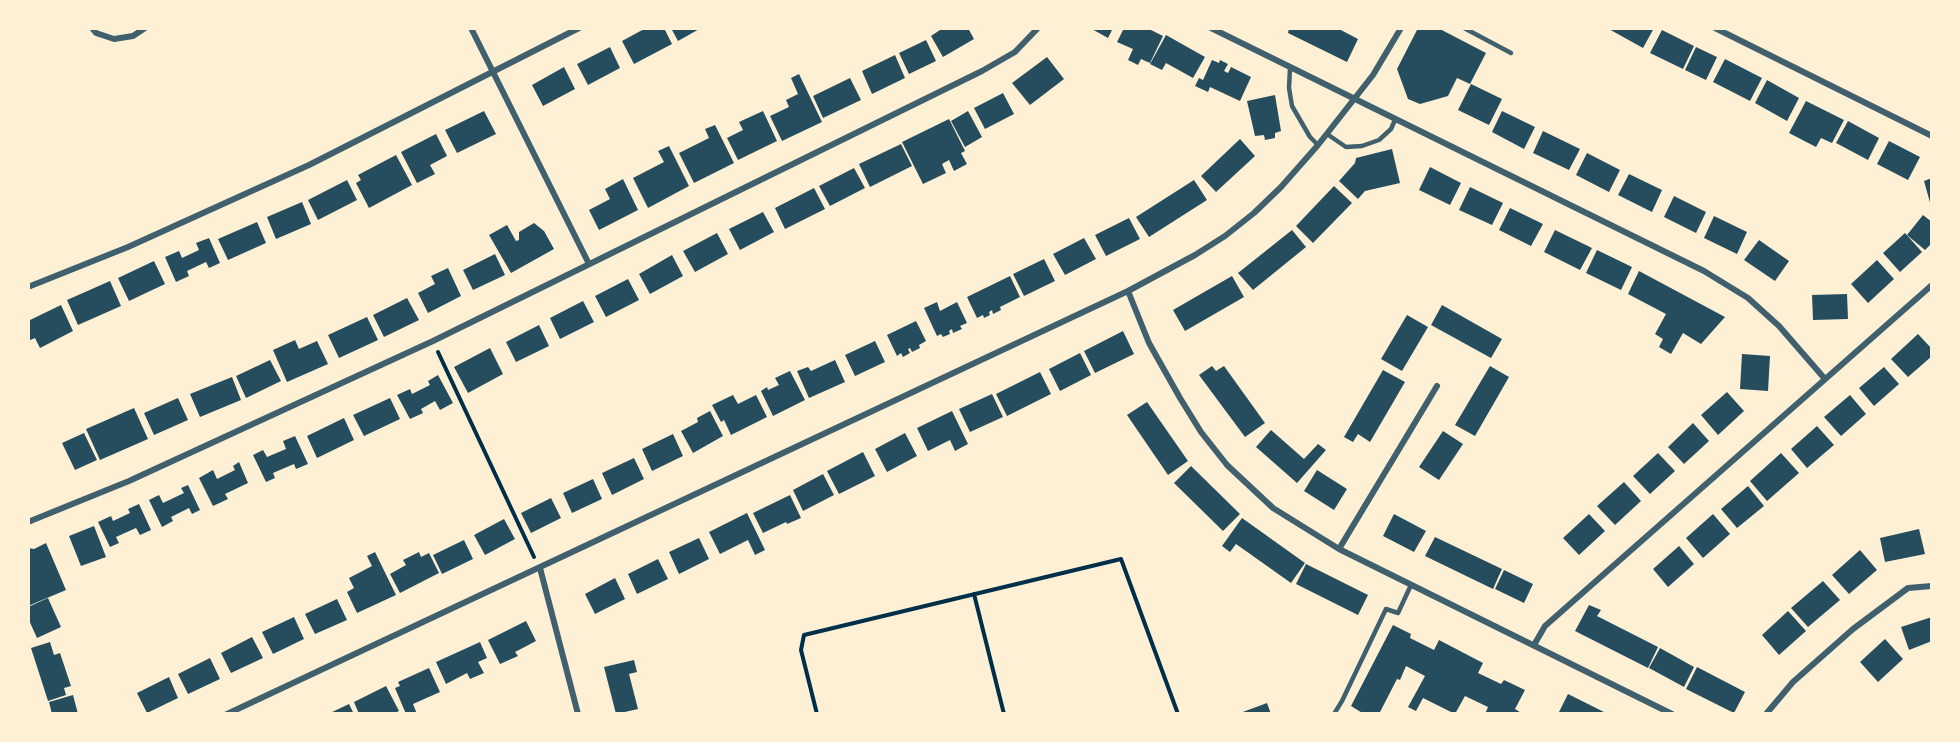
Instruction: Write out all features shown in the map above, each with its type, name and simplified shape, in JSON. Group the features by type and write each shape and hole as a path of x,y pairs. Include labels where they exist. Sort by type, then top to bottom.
{"street":[{"path":"92,28 96,33 114,39 133,36 146,28"},
{"path":"471,28 589,264"},
{"path":"28,287 128,246 309,165 579,28"},
{"path":"28,522 129,481 433,341 982,71 1015,52 1038,28"},
{"path":"1211,28 1704,271 1748,298 1772,319 1825,379"},
{"path":"227,714 1128,291 1195,255 1225,236 1281,187 1355,99 1373,75 1401,28"},
{"path":"1715,28 1932,136"},
{"path":"1534,645 1545,626 1932,285"},
{"path":"1128,291 1149,343 1201,432 1227,465 1273,508 1340,549 1672,714"},
{"path":"1340,549 1437,386"},
{"path":"540,568 578,714"},
{"path":"1766,714 1793,682 1853,628 1908,588 1932,586"}],"lane":[{"path":"1464,28 1511,53"},
{"path":"1290,68 1289,88 1292,106 1310,137 1318,145"},
{"path":"1327,134 1346,147 1362,146 1379,140 1391,129 1395,120"},
{"path":"1334,714 1386,609 1398,613 1411,585"}],"path":[{"path":"433,341 540,568"},
{"path":"818,714 801,650 804,635 1121,559 1178,714"},
{"path":"974,594 1004,714"}],"building":[{"path":"646,28 664,28 672,44 634,64 622,41"},
{"path":"671,28 701,28 678,41"},
{"path":"943,28 968,28 974,39 943,57 931,36"},
{"path":"1090,28 1113,28 1108,38"},
{"path":"1124,28 1147,28 1163,36 1150,63 1141,59 1138,65 1128,60 1133,49 1117,42"},
{"path":"1289,28 1337,28 1358,39 1347,62 1288,33"},
{"path":"1418,28 1438,28 1486,53 1470,84 1457,78 1448,96 1420,104 1408,99 1397,69"},
{"path":"1607,28 1654,28 1643,48"},
{"path":"1662,30 1694,46 1683,69 1650,53"},
{"path":"1166,35 1205,57 1193,78 1166,63 1162,70 1150,64"},
{"path":"926,40 936,61 909,74 899,53"},
{"path":"610,47 620,68 588,85 577,64"},
{"path":"1696,47 1717,57 1706,80 1685,70"},
{"path":"895,55 905,78 872,94 862,71"},
{"path":"1047,57 1064,79 1030,105 1012,83"},
{"path":"1725,59 1762,78 1750,101 1713,82"},
{"path":"1212,60 1219,63 1220,60 1228,64 1224,71 1228,73 1231,67 1251,77 1240,101 1210,87 1208,92 1195,86 1199,78 1203,80"},
{"path":"564,67 575,89 543,106 532,85"},
{"path":"799,74 822,122 782,141 770,116 789,107 786,100 798,94 791,78"},
{"path":"850,78 861,100 823,118 813,96"},
{"path":"1767,80 1799,98 1787,121 1755,103"},
{"path":"1471,84 1502,99 1489,125 1458,110"},
{"path":"1003,93 1014,114 985,129 974,108"},
{"path":"1275,95 1281,131 1275,133 1275,138 1265,140 1264,135 1255,136 1247,101"},
{"path":"1806,101 1844,120 1832,143 1821,138 1816,147 1789,133"},
{"path":"484,111 496,134 457,153 445,130"},
{"path":"763,111 777,141 738,160 727,138 743,130 739,122"},
{"path":"968,111 982,137 965,147 951,121"},
{"path":"1502,111 1535,127 1524,149 1492,132"},
{"path":"949,119 965,151 961,153 967,164 954,171 949,160 942,164 946,173 923,184 902,142"},
{"path":"1848,121 1879,138 1868,160 1836,143"},
{"path":"715,125 734,163 694,183 679,153 709,138 705,129"},
{"path":"1543,131 1580,149 1569,170 1533,153"},
{"path":"436,134 447,156 430,165 435,174 417,183 401,152"},
{"path":"1240,139 1255,156 1216,192 1201,176"},
{"path":"1889,141 1920,157 1908,180 1877,164"},
{"path":"901,144 912,166 870,187 859,164"},
{"path":"669,146 689,186 648,208 633,178 664,162 658,151"},
{"path":"1392,149 1400,183 1365,191 1358,199 1339,181 1355,163 1356,158"},
{"path":"1587,153 1620,170 1609,192 1576,175"},
{"path":"396,155 412,185 369,208 356,183 361,180 358,175"},
{"path":"1430,167 1461,183 1450,205 1419,190"},
{"path":"854,168 865,188 830,206 819,186"},
{"path":"1629,174 1662,190 1652,212 1618,195"},
{"path":"1932,178 1932,206 1931,206 1924,181"},
{"path":"623,179 638,210 599,230 589,210 610,199 605,189"},
{"path":"347,180 357,200 318,220 308,200"},
{"path":"1194,180 1207,200 1149,237 1136,217"},
{"path":"1334,186 1352,203 1313,243 1296,226"},
{"path":"1470,187 1503,203 1492,225 1459,210"},
{"path":"814,188 825,209 785,229 775,208"},
{"path":"1674,196 1706,212 1696,233 1664,217"},
{"path":"302,202 311,224 276,239 267,217"},
{"path":"1510,208 1543,224 1531,246 1499,230"},
{"path":"763,212 774,232 740,250 729,229"},
{"path":"1923,215 1932,222 1932,243 1925,250 1907,235"},
{"path":"1714,216 1747,232 1737,254 1704,238"},
{"path":"1129,218 1140,239 1106,256 1095,235"},
{"path":"257,222 266,243 228,260 218,239"},
{"path":"534,223 544,231 554,249 511,273 489,235 507,225 516,241 519,240 519,232"},
{"path":"1292,230 1306,247 1253,290 1238,273"},
{"path":"1555,230 1592,248 1580,270 1544,252"},
{"path":"717,233 728,254 695,272 683,251"},
{"path":"1905,233 1922,252 1900,272 1883,253"},
{"path":"209,238 220,263 209,268 206,262 187,271 189,276 176,282 165,257 179,251 182,258 199,250 196,243"},
{"path":"1084,238 1096,259 1065,275 1053,254"},
{"path":"1759,240 1789,261 1775,281 1744,260"},
{"path":"1597,250 1632,267 1621,290 1586,273"},
{"path":"495,254 505,275 473,290 463,270"},
{"path":"672,255 683,276 650,294 639,274"},
{"path":"1044,259 1055,281 1024,296 1013,274"},
{"path":"1877,260 1894,279 1868,303 1851,284"},
{"path":"154,261 165,284 129,301 118,278"},
{"path":"448,268 461,296 428,313 418,293 435,284 431,276"},
{"path":"1639,271 1725,317 1701,344 1683,333 1671,354 1659,347 1663,339 1655,334 1666,314 1628,294"},
{"path":"1010,276 1020,297 1000,307 1001,310 993,314 992,310 989,312 990,315 977,318 967,297"},
{"path":"1232,276 1244,297 1185,331 1173,310"},
{"path":"628,279 639,300 606,317 595,296"},
{"path":"110,281 121,306 78,325 67,300"},
{"path":"1847,294 1848,319 1813,320 1812,295"},
{"path":"407,298 419,320 384,337 373,315"},
{"path":"583,301 594,322 560,339 550,318"},
{"path":"937,302 940,311 957,302 967,323 960,326 962,329 953,333 952,329 949,331 950,334 943,337 941,334 937,336 924,308"},
{"path":"61,305 73,331 40,348 35,338 28,341 28,321"},
{"path":"1442,305 1502,339 1491,358 1431,325"},
{"path":"1407,315 1428,327 1402,371 1381,359"},
{"path":"367,317 378,340 339,358 328,335"},
{"path":"916,321 926,341 912,352 910,348 908,349 910,353 903,357 901,353 897,356 887,335"},
{"path":"539,325 549,346 516,362 506,342"},
{"path":"1123,331 1134,354 1095,373 1084,351"},
{"path":"1918,334 1932,349 1932,356 1908,377 1891,359"},
{"path":"295,340 299,349 317,341 328,364 287,382 273,350"},
{"path":"875,341 885,362 855,376 845,355"},
{"path":"490,348 503,374 468,393 454,367"},
{"path":"1080,353 1091,375 1060,391 1049,369"},
{"path":"1742,354 1770,356 1768,391 1740,389"},
{"path":"270,360 281,381 246,398 236,376"},
{"path":"835,360 845,382 809,398 797,371 808,367 811,371"},
{"path":"1212,366 1216,371 1224,366 1265,423 1245,437 1199,375"},
{"path":"1490,366 1509,377 1475,436 1455,425"},
{"path":"1884,367 1899,384 1874,406 1859,388"},
{"path":"1383,370 1405,382 1370,442 1358,434 1353,442 1344,437"},
{"path":"790,371 805,400 773,416 761,391 767,387 768,390 779,385 775,378"},
{"path":"1040,372 1051,394 1007,416 996,394"},
{"path":"438,375 453,403 440,410 435,401 421,409 423,413 410,419 397,395 410,389 412,394 430,385 428,381"},
{"path":"232,377 241,400 200,417 190,394"},
{"path":"1727,392 1744,411 1718,435 1701,415"},
{"path":"992,394 1003,417 970,432 959,409"},
{"path":"733,395 738,404 756,395 767,417 731,435 724,420 721,422 712,405"},
{"path":"1850,395 1866,414 1841,436 1824,417"},
{"path":"178,398 188,420 154,435 144,413"},
{"path":"390,398 400,419 364,436 353,415"},
{"path":"1147,402 1188,461 1168,475 1127,415"},
{"path":"134,408 148,439 100,460 86,429"},
{"path":"710,411 723,436 693,453 681,431 698,422 697,418"},
{"path":"952,411 968,444 955,451 950,440 928,451 917,428"},
{"path":"344,418 354,440 317,458 307,436"},
{"path":"1693,423 1709,441 1684,464 1668,447"},
{"path":"1817,426 1834,445 1807,468 1791,449"},
{"path":"1271,430 1304,459 1318,444 1326,450 1297,483 1256,447"},
{"path":"1443,431 1463,444 1439,480 1419,467"},
{"path":"84,433 97,460 75,470 62,443"},
{"path":"905,433 917,456 887,472 875,449"},
{"path":"673,434 683,456 652,471 642,449"},
{"path":"295,436 308,464 296,469 294,464 273,473 275,478 266,482 253,455 263,450 267,457 286,449 283,441"},
{"path":"863,452 875,476 839,494 827,471"},
{"path":"1658,453 1675,471 1650,494 1633,476"},
{"path":"1781,453 1799,473 1767,501 1750,481"},
{"path":"634,458 644,479 612,495 602,473"},
{"path":"239,462 248,483 225,494 228,499 213,506 199,478 213,470 217,479 235,470 233,466"},
{"path":"1191,466 1240,514 1223,531 1174,483"},
{"path":"1317,470 1347,489 1334,510 1304,491"},
{"path":"823,474 834,495 803,511 793,490"},
{"path":"593,479 602,499 572,513 563,493"},
{"path":"1624,482 1641,501 1615,525 1597,506"},
{"path":"188,485 200,510 192,514 189,508 171,517 173,521 162,527 149,500 159,495 163,503 184,493 181,488"},
{"path":"1748,486 1764,506 1737,528 1721,509"},
{"path":"790,495 801,518 763,533 753,513"},
{"path":"551,498 561,518 531,533 521,513"},
{"path":"139,504 151,530 140,535 136,528 116,537 119,543 110,547 98,522 111,516 113,521 130,513 128,509"},
{"path":"747,513 765,550 755,555 748,540 720,554 709,532"},
{"path":"1394,514 1426,531 1414,552 1383,536"},
{"path":"1589,514 1605,531 1579,555 1563,538"},
{"path":"1713,514 1730,534 1703,558 1686,538"},
{"path":"1242,518 1305,563 1291,583 1236,544 1230,552 1222,546"},
{"path":"504,519 515,539 485,555 474,535"},
{"path":"94,526 106,557 81,566 69,536"},
{"path":"1919,529 1925,554 1885,562 1880,538"},
{"path":"1435,537 1502,569 1493,589 1425,556"},
{"path":"699,538 709,559 679,574 669,552"},
{"path":"464,540 473,559 442,574 433,555"},
{"path":"46,543 66,590 28,606 28,548 34,549"},
{"path":"1679,546 1694,564 1668,587 1653,569"},
{"path":"1860,550 1877,570 1849,594 1832,575"},
{"path":"375,552 396,595 357,613 347,592 354,588 349,578 372,566 367,556"},
{"path":"419,552 421,557 429,553 439,573 400,593 390,574 406,565 403,560"},
{"path":"658,559 668,579 637,594 628,574"},
{"path":"1306,564 1368,595 1358,615 1296,584"},
{"path":"1504,570 1533,584 1524,603 1495,589"},
{"path":"615,578 625,599 595,614 585,594"},
{"path":"1823,581 1840,600 1808,627 1791,608"},
{"path":"48,598 61,627 37,638 28,618 28,607"},
{"path":"337,599 347,620 315,634 305,614"},
{"path":"1589,605 1601,610 1597,616 1658,647 1648,668 1575,631"},
{"path":"1788,611 1806,631 1779,655 1762,635"},
{"path":"294,617 304,639 273,654 262,632"},
{"path":"1932,617 1932,641 1909,650 1901,627"},
{"path":"526,621 536,641 515,652 518,656 500,664 488,640"},
{"path":"1393,625 1411,634 1410,638 1434,650 1439,640 1483,663 1478,673 1501,684 1504,680 1525,690 1515,709 1523,714 1485,714 1488,707 1465,696 1455,714 1423,698 1416,711 1408,707 1425,676 1406,666 1379,714 1364,714 1351,706"},
{"path":"252,637 263,658 231,673 221,653"},
{"path":"1885,639 1903,659 1878,682 1860,662"},
{"path":"50,642 54,655 60,653 71,686 64,688 66,695 48,701 31,648"},
{"path":"480,642 487,658 478,662 484,673 470,679 467,673 446,684 436,662"},
{"path":"1660,648 1694,667 1684,687 1649,668"},
{"path":"210,658 220,679 188,694 178,674"},
{"path":"634,660 637,672 629,674 638,709 616,714 604,667"},
{"path":"1697,667 1745,692 1734,713 1686,689"},
{"path":"429,668 440,692 413,704 417,714 406,714 395,688 400,686 398,682"},
{"path":"169,677 178,698 147,713 137,693"},
{"path":"386,686 399,711 393,714 359,714 354,702"},
{"path":"1568,694 1608,714 1558,714"},
{"path":"73,695 78,714 52,714 49,702"},
{"path":"1267,703 1271,714 1240,714 1240,713"},
{"path":"349,704 354,714 328,714"}]}
